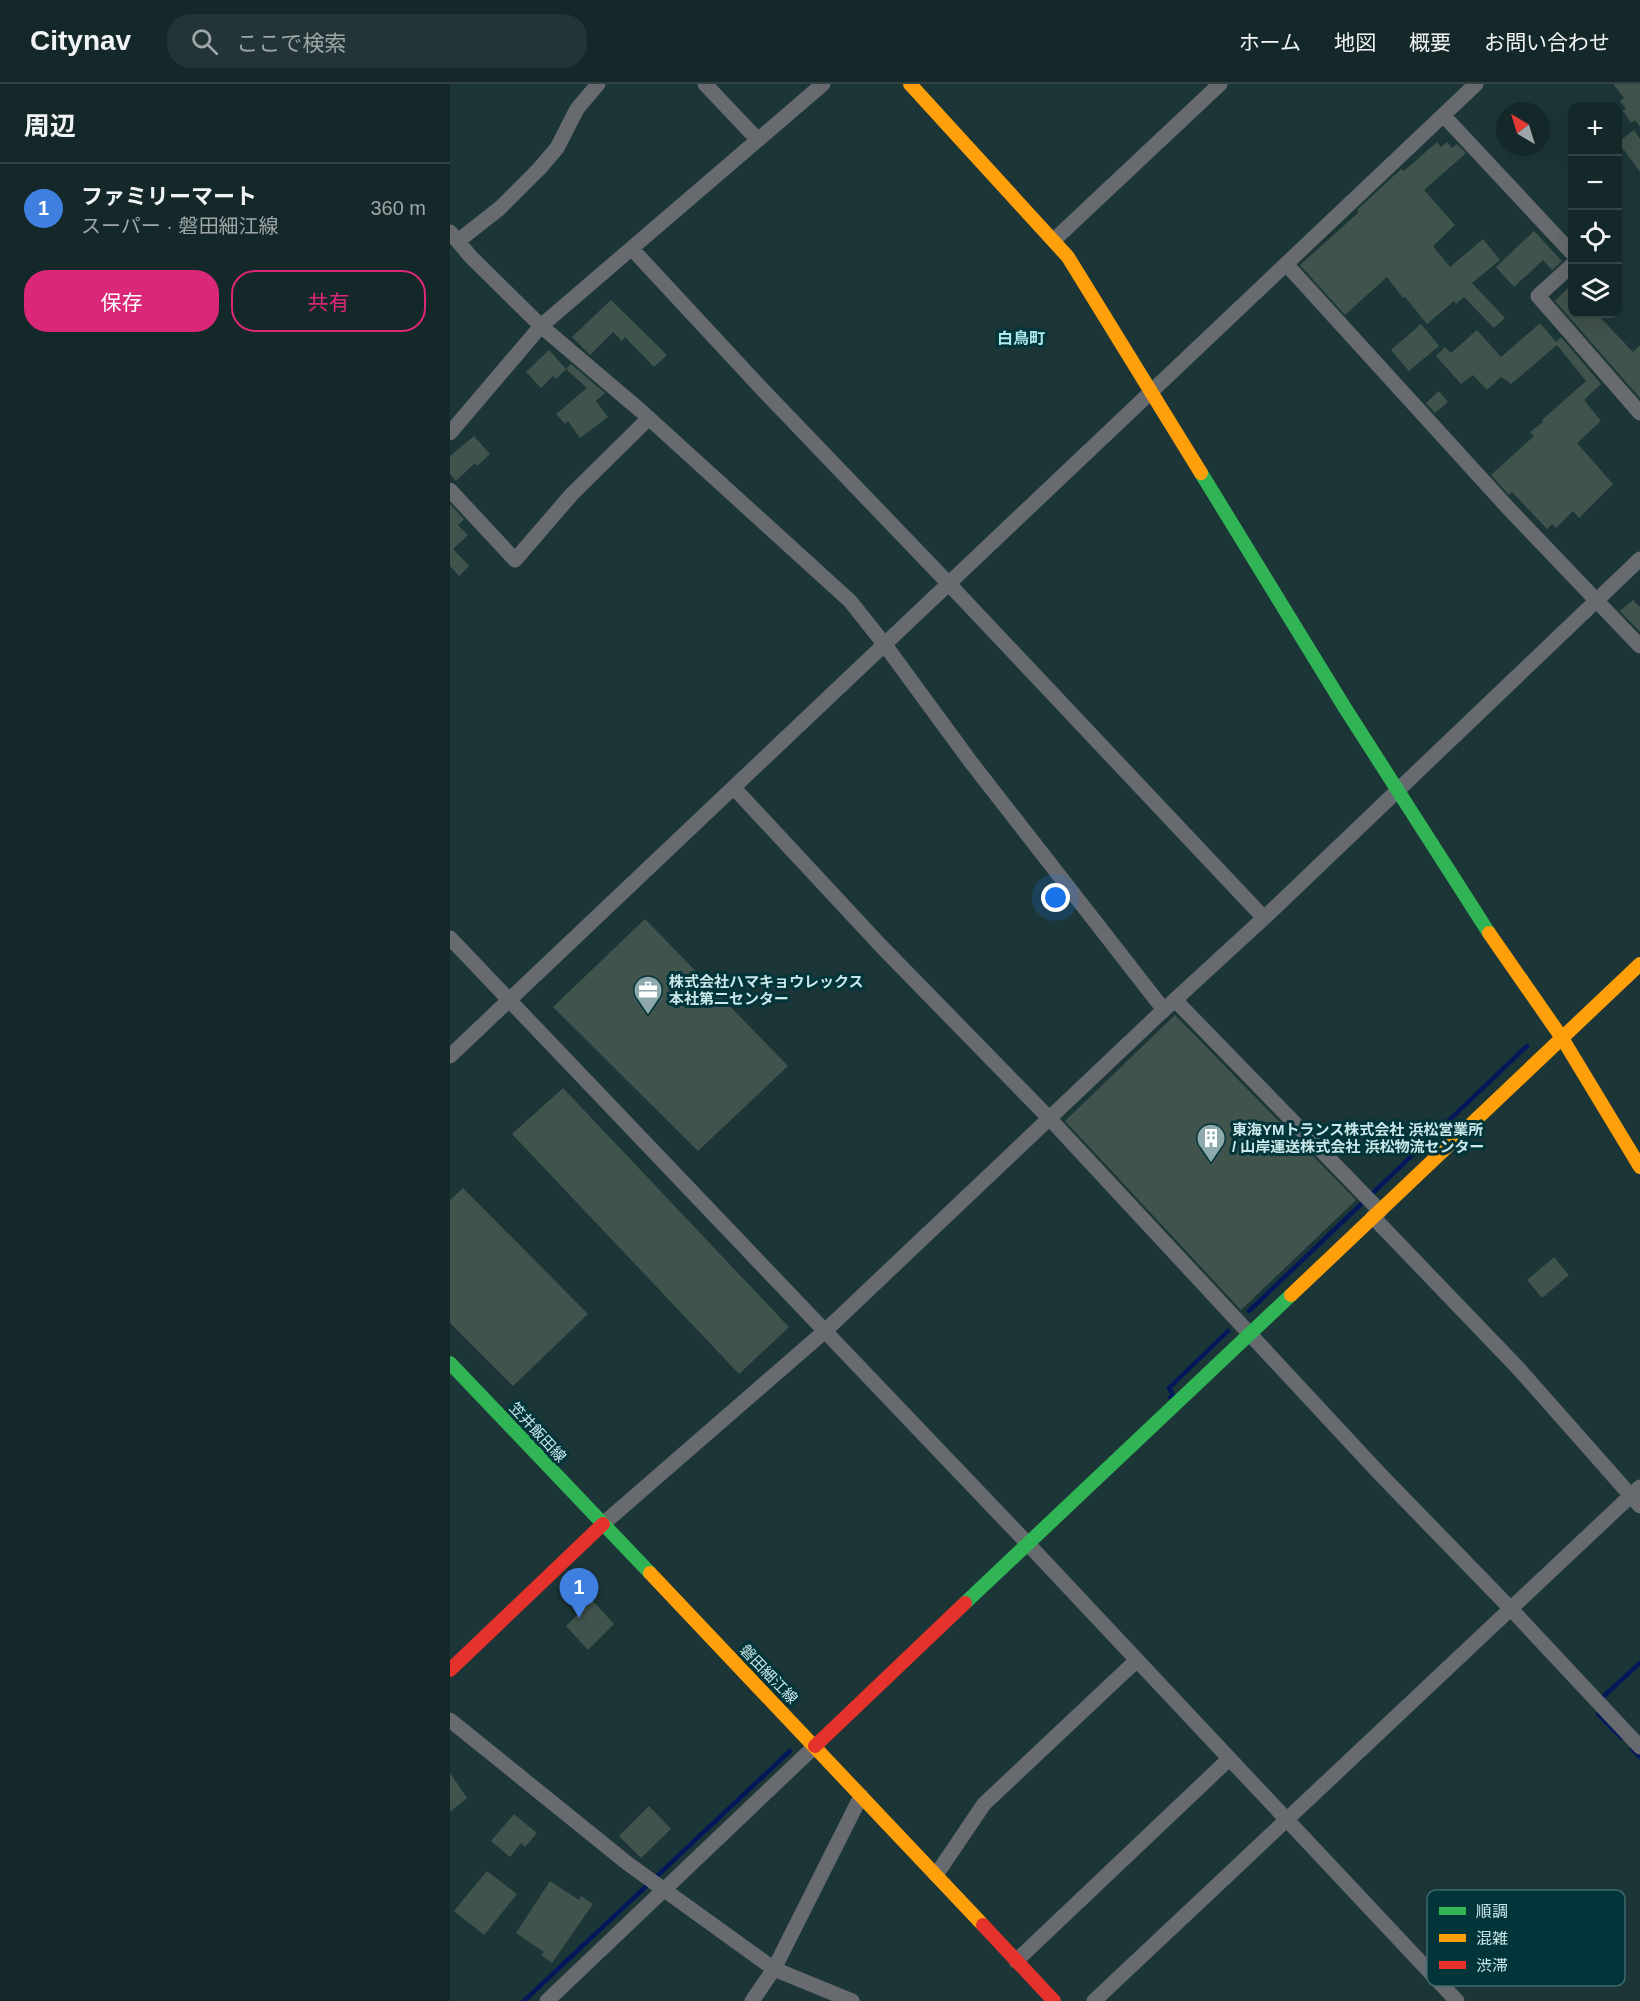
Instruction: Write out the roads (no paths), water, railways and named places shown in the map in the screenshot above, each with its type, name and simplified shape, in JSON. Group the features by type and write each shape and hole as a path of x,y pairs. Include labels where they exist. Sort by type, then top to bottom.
{"street":[{"path":"598,84 577,109 557,148 539,169 500,208 454,236 471,257 542,326 649,418 850,601 970,761 1170,1005 1372,1206 1637,1496 1511,1609 1094,2001"},
{"path":"705,84 758,140"},
{"path":"450,433 542,326 823,84"},
{"path":"910,84 1068,258 1149,393 1397,790 1493,938 1562,1038 1640,1167"},
{"path":"1054,240 1220,84"},
{"path":"450,1056 1476,84"},
{"path":"1443,115 1568,249"},
{"path":"632,249 1264,918"},
{"path":"1286,264 1510,510 1640,646"},
{"path":"1568,269 1538,296 1640,413"},
{"path":"450,490 516,560 572,494 649,418"},
{"path":"450,1670 603,1524 825,1331 1264,918 1640,559"},
{"path":"734,788 882,947 1050,1119 1379,1473 1640,1747"},
{"path":"450,938 1029,1545 1427,1969"},
{"path":"547,2001 663,1888 1250,1334 1372,1206 1562,1038 1640,964"},
{"name":"笠井飯田線","path":"450,1363 603,1524"},
{"name":"磐田細江線","path":"603,1524 1054,2001"},
{"path":"936,1875 984,1804 1137,1660"},
{"path":"450,1720 627,1863 774,1969 852,2001"},
{"path":"1016,1961 1229,1759"},
{"path":"752,2001 774,1969 861,1796"},
{"path":"1443,1986 1457,2001"}],"waterway":[{"path":"1249,1311 1527,1046"},
{"path":"1170,1397 1173,1395 1169,1388 1228,1331"},
{"path":"1604,1696 1640,1663"},
{"path":"1598,1714 1622,1738"},
{"path":"1632,1749 1640,1757"},
{"path":"524,2001 790,1751"}],"place":[{"name":"株式会社ハマキョウレックス 本社第二センター","path":"648,1016"},
{"name":"東海YMトランス株式会社 浜松営業所 / 山岸運送株式会社 浜松物流センター","path":"1211,1164"},
{"name":"ファミリーマート","path":"579,1618"}],"district":[{"name":"白鳥町","path":"1021,338"}]}
